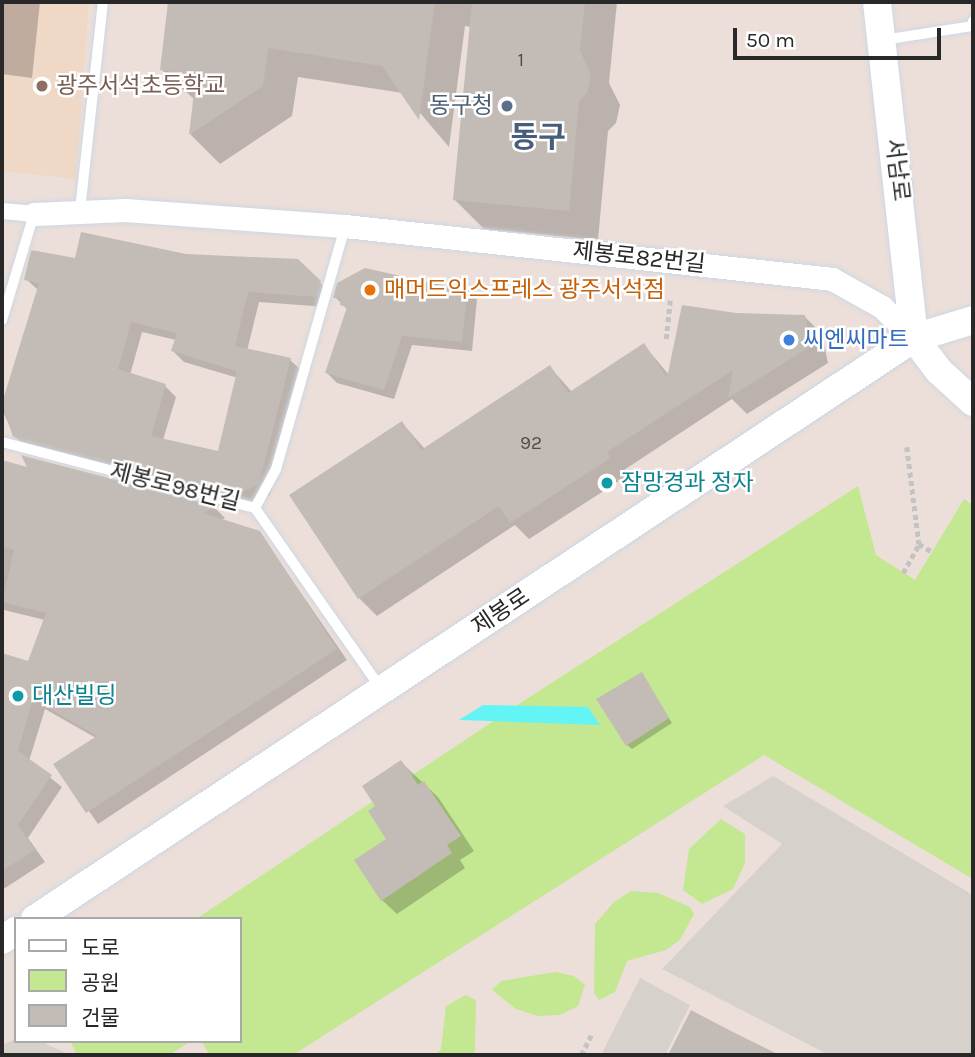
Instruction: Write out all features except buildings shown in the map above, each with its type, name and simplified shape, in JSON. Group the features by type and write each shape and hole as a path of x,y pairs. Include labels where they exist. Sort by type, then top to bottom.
{"street":[{"name":"서남로","path":"877,2 915,338"},
{"name":"제봉로82번길","path":"2,211 34,214 80,210 345,226 832,279 882,307 915,338"},
{"name":"제봉로","path":"38,917 915,338 973,320"},
{"path":"915,338 939,371 973,402"}],"lane":[{"path":"80,210 103,2"},
{"path":"880,40 972,26 973,22"},
{"path":"2,320 34,214"},
{"path":"255,508 276,468 345,226"},
{"name":"제봉로98번길","path":"2,442 255,508 382,691"}],"path":[{"path":"666,339 670,300"},
{"path":"903,573 919,544 907,447"},
{"path":"919,544 933,552"},
{"path":"581,1055 592,1032"}],"shaded area":[{"name":"광주서석초등학교","path":"2,2 89,2 76,179 2,171"},
{"path":"773,776 973,895 973,1055 829,1055 662,969 782,844 723,806"},
{"path":"640,978 690,1005 665,1055 601,1055"},
{"path":"14,1040 14,1043 44,1043 70,1055 2,1055 2,1045"}],"green space":[{"path":"858,486 876,555 915,580 964,499 973,505 973,879 764,755 293,1055 210,1055 202,1043 242,1043 242,917 199,917 528,698"},
{"path":"721,819 745,834 745,863 733,889 702,904 683,890 689,849"},
{"path":"631,891 658,893 690,907 694,914 680,940 666,950 627,961 615,992 599,1000 594,993 595,924 614,902"},
{"path":"556,972 574,976 585,985 578,1006 560,1015 538,1016 516,1009 492,990 501,981"},
{"path":"466,995 476,1000 475,1051 472,1055 435,1055 441,1049 446,1006"},
{"path":"71,1043 188,1043 169,1055 77,1055"}],"water":[{"path":"483,705 588,707 600,725 459,720"}],"place":[{"name":"광주서석초등학교","path":"42,86"},
{"name":"동구청","path":"507,106"},
{"name":"매머드익스프레스 광주서석점","path":"370,290"},
{"name":"씨엔씨마트","path":"789,340"},
{"name":"잠망경과 정자","path":"607,483"},
{"name":"대산빌딩","path":"18,696"}],"district":[{"name":"동구","path":"538,137"}]}
